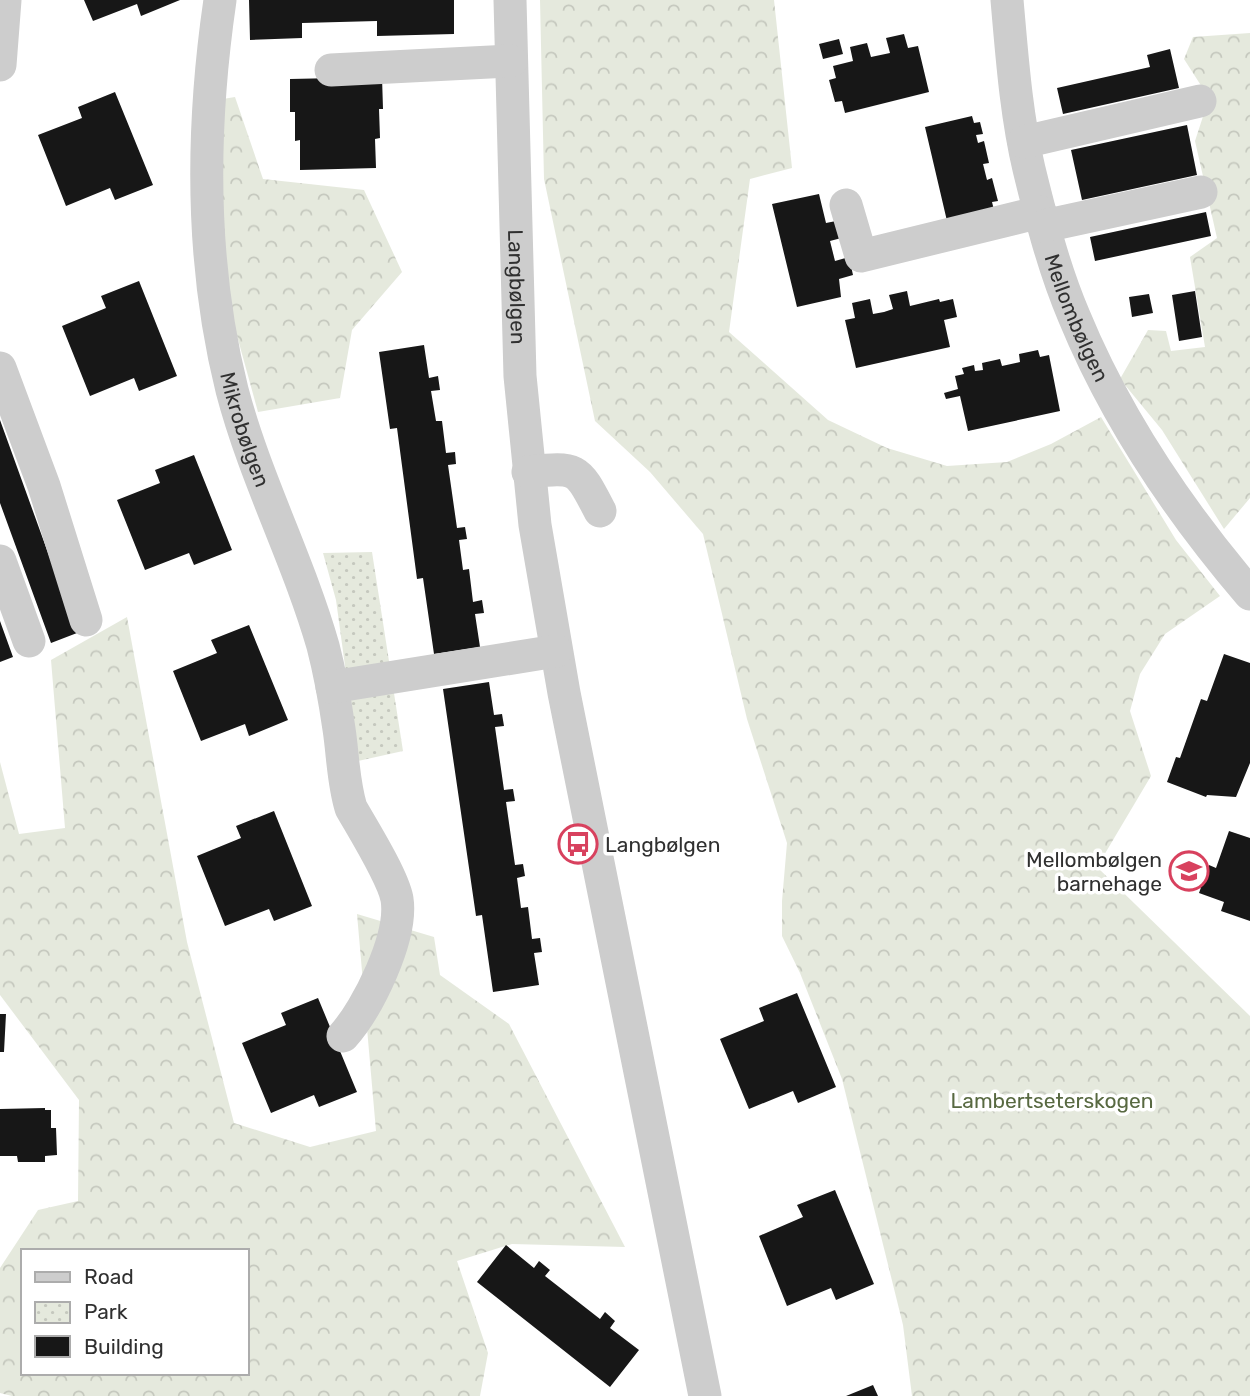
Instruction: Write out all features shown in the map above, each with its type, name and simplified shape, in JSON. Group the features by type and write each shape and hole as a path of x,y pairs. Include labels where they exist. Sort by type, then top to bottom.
{"street":[{"path":"0,65 5,0"},
{"name":"Mikrobølgen","path":"220,0 210,66 205,157 208,233 219,319 233,391 266,493 323,647 351,808 397,899 397,918 386,960 365,1005 343,1036"},
{"name":"Langbølgen","path":"510,0 517,324 528,472 556,652 705,1396"},
{"name":"Mellombølgen","path":"1007,0 1024,142 1042,219 1073,315 1130,430 1192,522 1250,594"},
{"path":"331,70 511,61"},
{"path":"1024,142 1200,102"},
{"path":"846,205 861,256 1042,219 1201,192"},
{"path":"0,368 44,486 86,620"},
{"path":"528,472 563,469 575,472 586,485 600,511"},
{"path":"0,561 29,641"},
{"path":"332,687 556,652"}],"green space":[{"name":"Lambertseterskogen","path":"540,0 774,0 792,168 750,179 729,332 828,420 887,448 947,466 1007,462 1051,444 1101,417 1176,540 1220,596 1165,634 1140,674 1130,711 1151,776 1097,867 1250,1016 1250,1396 912,1396 903,1325 842,1079 800,973 782,936 787,843 747,719 703,534 650,472 595,421 544,179"},
{"path":"1250,33 1250,498 1224,529 1162,430 1120,379 1148,330 1166,331 1171,351 1205,347 1190,257 1217,238 1195,141 1209,98 1184,59 1193,37"},
{"path":"235,97 263,179 364,190 402,272 352,330 340,398 258,412 223,285 217,100"},
{"path":"372,552 403,751 358,761 336,600 323,553"},
{"path":"127,617 187,942 234,1123 310,1147 376,1131 357,914 434,937 440,975 509,1024 625,1247 512,1244 457,1261 488,1353 480,1396 12,1396 0,1393 0,1268 38,1210 78,1201 79,1100 0,995 0,762 19,834 65,828 51,660"}],"building":[{"path":"84,0 180,0 141,16 137,4 93,21"},
{"path":"249,0 454,0 454,34 377,36 377,21 302,23 302,38 250,40"},
{"path":"904,34 908,48 918,46 929,92 845,113 842,101 835,102 829,80 836,78 833,66 853,61 850,47 867,43 871,57 890,53 886,38"},
{"path":"839,39 843,54 823,59 819,44"},
{"path":"1170,49 1179,88 1063,114 1057,88 1150,67 1147,55"},
{"path":"382,77 383,109 379,109 380,138 375,139 376,168 300,170 300,140 295,141 295,112 290,112 290,79"},
{"path":"115,92 153,185 115,200 110,188 66,206 38,135 82,118 78,107"},
{"path":"972,116 974,123 980,122 983,134 976,135 978,143 984,141 989,163 983,164 987,180 992,178 998,201 992,202 994,210 947,221 925,127"},
{"path":"1187,125 1197,175 1082,200 1071,150"},
{"path":"819,194 826,223 841,220 845,237 830,241 835,261 849,257 853,275 839,279 841,297 797,307 772,204"},
{"path":"1206,212 1211,236 1095,261 1090,237"},
{"path":"139,281 177,376 139,391 134,378 90,396 62,326 106,308 101,296"},
{"path":"907,291 910,306 939,299 940,302 953,299 957,317 944,320 950,347 856,368 845,320 855,318 852,303 870,299 873,314 884,312 893,309 889,295"},
{"path":"1195,291 1202,337 1179,341 1172,295"},
{"path":"1149,294 1153,313 1132,317 1129,297"},
{"path":"424,345 429,378 438,376 440,390 431,391 436,421 442,421 446,453 455,452 456,464 448,465 457,528 465,527 467,539 459,540 463,570 469,569 473,602 482,600 484,613 475,614 480,647 434,654 423,578 417,579 397,428 390,429 379,352"},
{"path":"1038,350 1040,357 1049,355 1060,411 968,431 960,396 946,399 944,393 958,389 955,376 964,374 962,368 974,365 975,371 983,370 982,363 1000,359 1002,366 1020,362 1019,354"},
{"path":"0,420 77,633 51,643 0,503"},
{"path":"194,455 232,550 194,565 189,553 145,570 117,500 160,483 155,470"},
{"path":"0,621 13,657 0,662"},
{"path":"249,625 288,720 249,736 245,724 201,741 173,671 217,653 211,640"},
{"path":"1224,654 1250,663 1250,763 1236,797 1206,797 1167,782 1176,757 1180,758 1201,699 1207,701"},
{"path":"489,682 494,715 502,714 504,726 495,727 504,790 513,789 515,801 506,802 515,865 523,864 525,876 517,878 521,908 528,907 532,939 540,938 542,952 534,953 539,985 493,992 482,915 476,916 443,689"},
{"path":"274,811 312,906 274,921 269,909 225,926 197,856 241,838 236,826"},
{"path":"1229,831 1250,838 1250,921 1221,911 1224,902 1199,893 1209,865 1216,868"},
{"path":"797,993 836,1087 798,1103 793,1091 749,1109 720,1039 764,1021 759,1008"},
{"path":"318,998 357,1092 319,1107 314,1095 271,1113 242,1043 286,1025 281,1013"},
{"path":"0,1014 6,1014 4,1052 0,1052"},
{"path":"0,1109 51,1110 51,1128 56,1128 57,1155 45,1156 45,1162 18,1162 17,1156 0,1156"},
{"path":"835,1190 874,1284 836,1300 831,1288 787,1306 759,1236 803,1217 797,1205"},
{"path":"506,1245 534,1268 539,1261 550,1270 545,1276 600,1319 605,1312 615,1321 610,1328 639,1350 610,1387 477,1282"},
{"path":"873,1385 878,1396 846,1396"}],"place":[{"name":"Langbølgen","path":"578,844"},
{"name":"Mellombølgen barnehage","path":"1189,871"}]}
